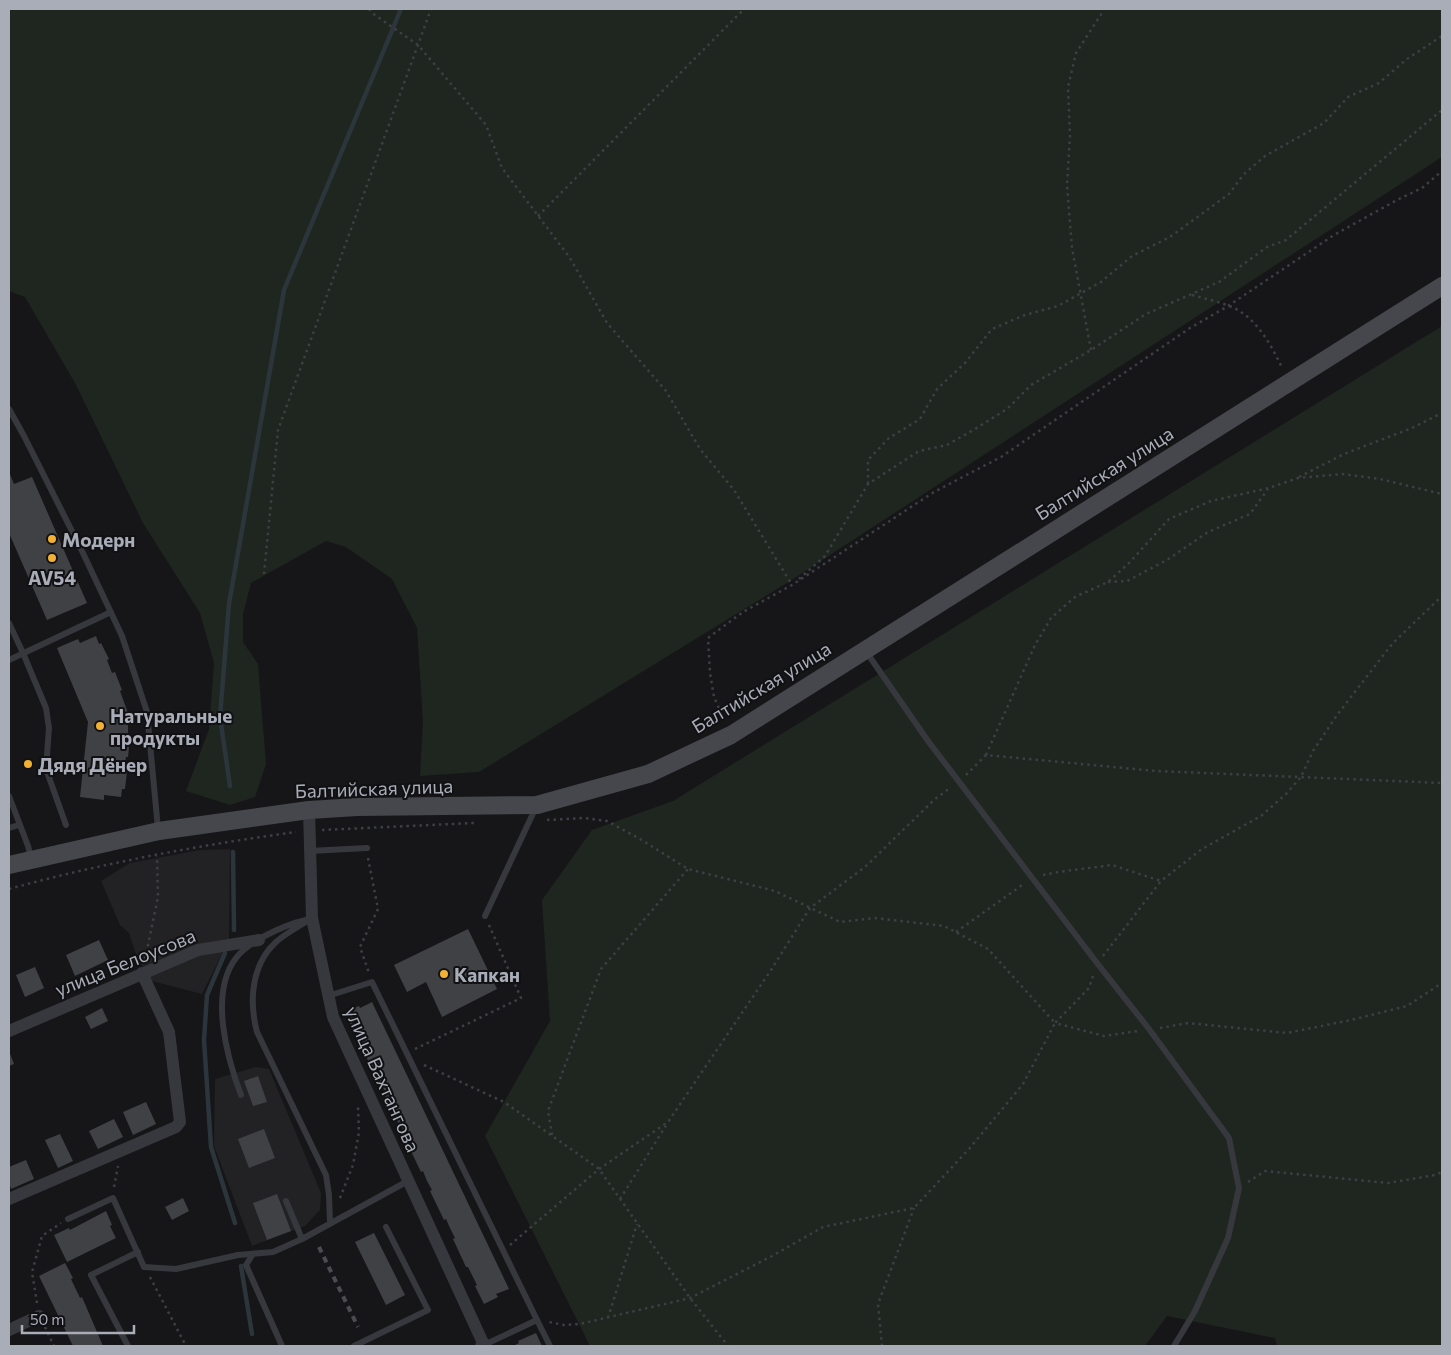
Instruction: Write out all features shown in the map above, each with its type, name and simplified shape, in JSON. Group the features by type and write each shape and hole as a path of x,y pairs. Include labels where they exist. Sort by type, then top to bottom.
{"main road":[{"name":"Балтийская улица","path":"9,865 158,831 309,810 356,807 533,813 648,774 731,735 1442,286"}],"street":[{"name":"улица Вахтангова","path":"309,810 308,831 312,918 333,1016 482,1346"},
{"name":"улица Белоусова","path":"9,1031 198,950 259,940"},
{"path":"9,1199 176,1127 180,1122 181,1116 170,1032 142,973"},
{"path":"9,1330 39,1316"}],"lane":[{"path":"9,409 122,636 147,712 158,831"},
{"path":"9,660 111,612"},
{"path":"9,623 46,708 50,728 46,770 66,825"},
{"path":"865,649 928,741 1097,964 1149,1029 1229,1138 1238,1188 1228,1238 1195,1311 1174,1346"},
{"path":"9,796 31,859"},
{"path":"486,916 533,813"},
{"path":"9,828 19,824"},
{"path":"309,850 367,848"},
{"path":"241,1095 233,1074 222,1012 222,991 227,973 236,958 259,940 289,924 312,918"},
{"path":"312,918 276,942 264,958 256,976 252,994 252,1015 257,1032 326,1176 330,1223"},
{"path":"328,996 372,982 550,1346"},
{"path":"68,1219 114,1198 144,1267 176,1269 238,1255 274,1252 302,1239 408,1181"},
{"path":"286,1201 302,1239"},
{"path":"354,1346 428,1310 386,1227"},
{"path":"128,1346 92,1275 138,1252"},
{"path":"253,1254 246,1265 282,1346"},
{"path":"482,1346 538,1320"}],"path":[{"path":"369,9 418,45 486,125 502,168 570,258 607,323 666,391 700,449 734,490 792,585"},
{"path":"264,574 278,430 431,9"},
{"path":"538,216 744,9"},
{"path":"1091,350 1072,248 1067,185 1070,136 1068,87 1076,53 1103,9"},
{"path":"868,484 868,460 890,438 920,420 937,389 965,363 992,329 1025,315 1058,306 1101,282 1132,256 1170,237 1229,194 1243,175 1265,156 1324,123 1348,97 1379,83 1407,59 1442,36"},
{"path":"792,585 825,556 868,484 920,451 947,445 975,430 1007,409 1031,385 1091,350 1146,314 1219,282 1267,248 1286,240 1442,110"},
{"path":"731,735 714,697 710,673 708,638 743,612 792,585 934,492 1001,456 1190,328 1228,306 1334,236 1422,188 1442,171"},
{"path":"1191,295 1235,308 1257,326 1272,347 1283,371"},
{"path":"620,1199 668,1122 771,970 810,908 866,867 934,799 960,782 986,755 1036,644 1051,618 1076,597 1108,582 1129,563 1169,519 1211,501 1269,488 1298,478 1344,454 1412,428 1442,413"},
{"path":"1298,478 1342,474 1380,479 1442,494"},
{"path":"1108,582 1128,582 1168,560 1208,532 1250,514 1269,488"},
{"path":"882,1346 878,1304 914,1208 969,1149 1023,1084 1055,1023 1089,988 1097,964 1161,881 1202,849 1261,816 1286,794 1301,777 1313,751 1338,715 1392,644 1442,596"},
{"path":"986,755 1156,771 1442,783"},
{"path":"533,813 607,821 688,869 775,891 840,922 875,918 944,926 988,949 1055,1023 1104,1036 1141,1030 1135,1024"},
{"path":"9,889 111,864 194,847 308,831 481,823"},
{"path":"367,848 369,871 378,909 360,947 372,982"},
{"path":"142,973 158,897 158,855"},
{"path":"956,932 1032,878 1058,872 1112,865 1161,881"},
{"path":"552,1135 548,1111 601,969 688,869"},
{"path":"408,1056 521,998 486,916"},
{"path":"1149,1029 1188,1023 1287,1033 1407,1006 1442,983"},
{"path":"408,1056 504,1102 599,1169 636,1224 728,1346"},
{"path":"340,1198 354,1166 358,1132 358,1099"},
{"path":"504,1250 599,1169 668,1122"},
{"path":"114,1182 119,1164"},
{"path":"1238,1188 1265,1172 1388,1183 1435,1175 1442,1172"},
{"path":"538,1320 564,1326 580,1324 690,1298 772,1256 823,1227 914,1208"},
{"path":"54,1346 39,1316 32,1272 42,1236 68,1219"},
{"path":"608,1318 636,1224"},
{"path":"144,1267 186,1346"}],"shaded area":[{"path":"9,9 1442,9 1442,157 790,581 479,772 420,776 423,721 417,628 392,579 346,547 326,541 251,583 243,614 243,642 258,664 266,764 255,797 230,805 186,791 209,729 214,663 200,613 143,523 75,383 25,297 9,291"},
{"path":"1442,326 1442,1346 1277,1346 1275,1338 1167,1316 1145,1346 590,1346 485,1136 550,1021 542,900 592,830 673,801"},
{"path":"230,849 229,940 202,994 152,981 138,960 129,933 120,925 101,881 130,863 200,850"},
{"path":"256,1067 269,1069 321,1193 320,1210 305,1226 252,1246 214,1146 215,1079"}],"building":[{"path":"9,472 14,484 32,477 87,603 47,620 9,533"},
{"path":"96,636 109,659 107,660 112,673 115,672 122,690 120,691 128,713 128,738 130,738 124,771 127,771 125,789 122,789 121,797 104,795 104,800 80,797 88,722 57,648 78,639 80,643"},
{"name":"Капкан","path":"468,929 497,989 442,1017 426,982 407,992 394,965"},
{"path":"99,940 108,960 75,976 66,955"},
{"path":"35,967 44,988 25,997 16,975"},
{"path":"372,1002 509,1289 496,1294 498,1297 484,1304 475,1286 477,1285 453,1239 455,1238 446,1219 444,1220 423,1171 421,1172 407,1143 409,1143 405,1133 385,1096 387,1095 378,1076 376,1077 355,1029 353,1030 345,1012"},
{"path":"102,1008 108,1021 91,1029 85,1017"},
{"path":"9,1051 14,1064 9,1066"},
{"path":"258,1076 267,1102 253,1106 244,1081"},
{"path":"146,1102 156,1124 133,1135 123,1112"},
{"path":"114,1119 123,1137 98,1149 89,1131"},
{"path":"264,1129 275,1158 249,1168 238,1139"},
{"path":"60,1134 73,1161 58,1168 45,1140"},
{"path":"26,1160 34,1179 11,1189 9,1167"},
{"path":"277,1194 291,1231 267,1240 253,1203"},
{"path":"183,1198 189,1211 172,1220 165,1207"},
{"path":"106,1211 116,1238 67,1262 54,1235 69,1228 70,1230"},
{"path":"374,1233 405,1295 386,1305 355,1242"},
{"path":"65,1263 103,1346 73,1346 39,1276"},
{"path":"536,1333 542,1346 513,1346 519,1343 518,1341"}],"waterway":[{"path":"230,786 220,717 229,604 284,290 401,9"},
{"path":"233,852 234,930"},
{"path":"225,953 207,995 204,1040 211,1147 235,1223"},
{"path":"241,1266 252,1334"}],"railway":[{"path":"319,1247 358,1327"}],"place":[{"name":"Модерн","path":"52,539"},
{"name":"AV54","path":"52,558"},
{"name":"Натуральные продукты","path":"100,726"},
{"name":"Дядя Дёнер","path":"28,764"},
{"name":"Капкан","path":"444,974"}]}
